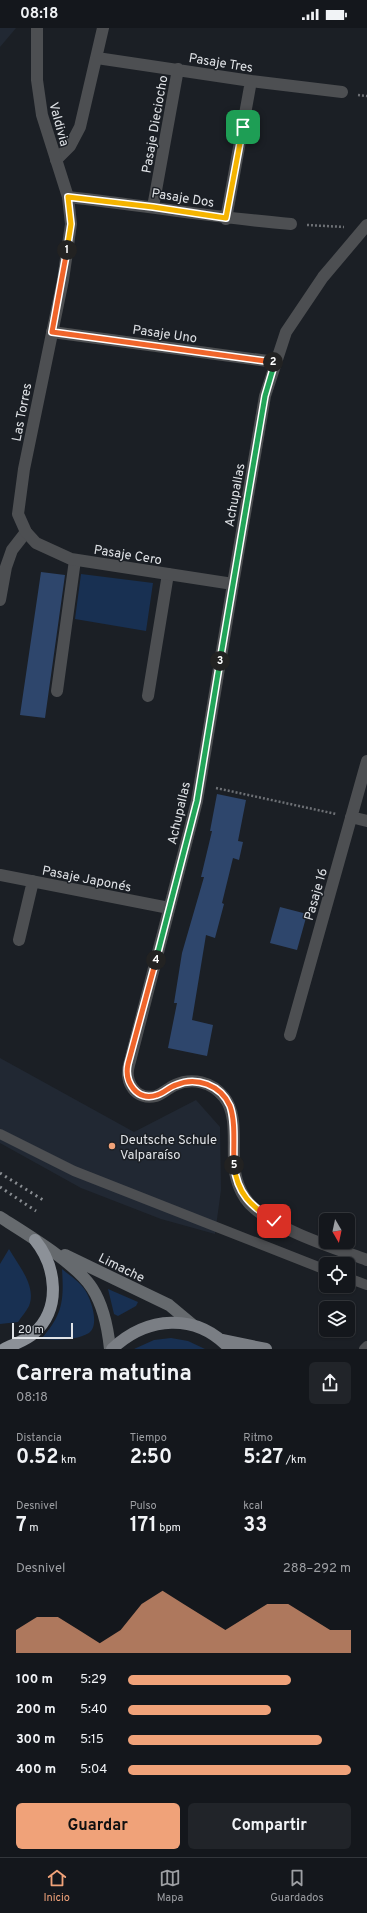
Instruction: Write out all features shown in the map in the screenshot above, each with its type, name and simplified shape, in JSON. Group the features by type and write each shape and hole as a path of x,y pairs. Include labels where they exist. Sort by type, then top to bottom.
{"highway":[{"path":"4,1349 34,1334 41,1325 50,1306 53,1283 52,1271 42,1249 35,1240"}],"main road":[{"name":"Limache","path":"0,1217 35,1240 77,1271 92,1288 107,1327 111,1349 124,1338 139,1329 157,1324 175,1322 193,1325 208,1331 226,1344 266,1349"},
{"name":"Limache","path":"35,1240 169,1305 193,1325"}],"street":[{"name":"Valdivia","path":"37,28 37,80 42,115 68,197 71,224"},
{"path":"56,160 70,146 80,127 103,28"},
{"name":"Pasaje Tres","path":"97,58 251,81 342,92"},
{"name":"Pasaje Dieciocho","path":"153,207 178,69"},
{"path":"226,218 251,81"},
{"name":"Pasaje Dos","path":"68,197 153,207 226,218 291,224"},
{"name":"Las Torres","path":"26,532 18,514 24,469 63,280 71,224"},
{"name":"Achupallas","path":"366,226 323,276 286,332 265,396 197,801 127,1072 131,1087 143,1096 158,1095 174,1085 185,1081 196,1081 208,1084 216,1089 229,1105 232,1116 236,1177 240,1188 250,1204 274,1221 325,1245 367,1260"},
{"name":"Pasaje Uno","path":"52,332 275,362"},
{"path":"0,600 6,567 12,550 26,532"},
{"name":"Pasaje Cero","path":"26,532 36,543 75,560 233,584"},
{"path":"58,691 75,560"},
{"path":"148,696 168,574"},
{"name":"Pasaje 16","path":"290,1035 367,761"},
{"path":"351,817 367,821"},
{"name":"Pasaje Japonés","path":"0,875 169,908"},
{"path":"19,940 34,882"}],"lane":[{"path":"0,1134 74,1171 319,1267"},
{"path":"355,1281 367,1285"},
{"path":"364,1349 367,1346"}],"path":[{"path":"291,224 366,226"},
{"path":"200,784 351,817"}],"shaded area":[{"path":"0,28 16,28 0,47"},
{"path":"81,574 153,583 146,631 75,619"},
{"name":"Deutsche Schule Valparaíso","path":"0,1058 134,1132 196,1100 220,1127 221,1190 215,1234 161,1219 81,1188 0,1143"},
{"path":"9,1249 29,1283 31,1298 29,1306 18,1322 0,1324 0,1264"},
{"path":"62,1269 77,1281 85,1290 92,1305 94,1324 89,1333 84,1336 59,1340 41,1339 58,1314 63,1290"},
{"path":"108,1289 138,1302 136,1306 118,1316 114,1314"},
{"path":"171,1338 188,1341 205,1349 134,1349 154,1340"}],"building":[{"path":"41,572 65,575 45,718 20,715"},
{"path":"217,794 246,800 238,841 243,842 239,860 233,858 222,903 224,904 215,938 206,935 192,1020 213,1025 207,1056 168,1048 177,1003 174,1003 182,953 204,877 201,877 212,831 210,831"},
{"path":"280,907 307,914 297,950 270,943"}],"railway":[{"path":"0,1173 43,1200"},
{"path":"0,1187 36,1211"}],"place":[{"name":"Deutsche Schule Valparaíso","path":"112,1146"}],"route":[{"path":"243,127 226,218 153,207 68,197 71,224 63,280 52,332 275,362 265,396 197,801 127,1072 131,1087 143,1096 158,1095 174,1085 185,1081 196,1081 208,1084 224,1096 229,1105 232,1116 234,1166 240,1188 246,1199 254,1208 274,1221"}]}
